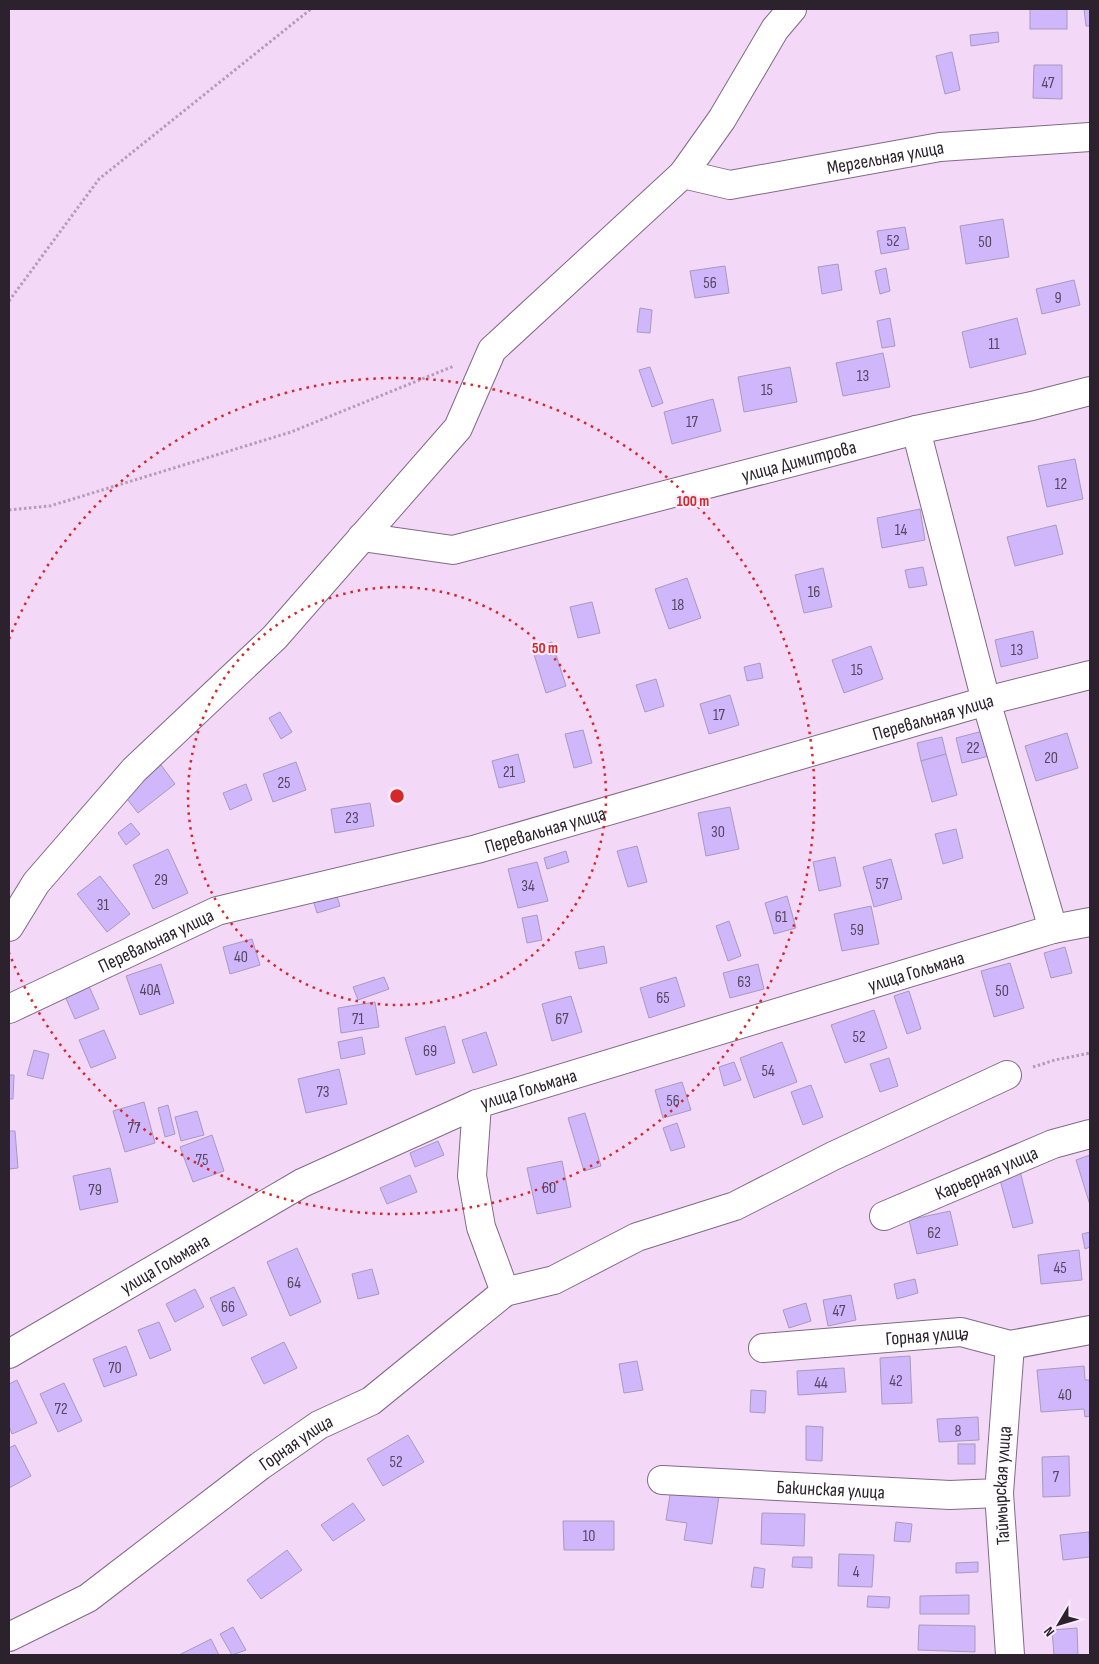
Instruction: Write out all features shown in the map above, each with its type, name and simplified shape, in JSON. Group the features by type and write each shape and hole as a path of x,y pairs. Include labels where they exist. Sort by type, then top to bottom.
{"street":[{"path":"9,927 36,883 134,770 275,637 458,428 492,350 683,174 722,119 775,29 792,9"},
{"name":"Мергельная улица","path":"683,174 730,185 940,147 1090,137"},
{"name":"улица Димитрова","path":"362,537 453,550 916,430 1032,406 1090,391"},
{"path":"916,430 986,701 1053,929"},
{"name":"Перевальная улица","path":"9,1009 217,911 478,849 986,701 1090,674"},
{"name":"улица Гольмана","path":"9,1354 302,1183 477,1104 1053,929 1090,922"},
{"path":"477,1104 472,1176 481,1227 505,1292 554,1280 637,1237 735,1206 833,1156 1007,1075"},
{"name":"Карьерная улица","path":"884,1216 1053,1144 1090,1134"},
{"name":"Горная улица","path":"9,1637 88,1598 260,1466 319,1425 371,1401 505,1292"},
{"name":"Горная улица","path":"763,1348 961,1332 1010,1345 1090,1330"},
{"name":"Таймырская улица","path":"1010,1345 999,1493 1010,1655"},
{"name":"Бакинская улица","path":"662,1480 950,1495 999,1493"}],"path":[{"path":"9,301 99,179 311,9"},
{"path":"9,510 50,506 291,432 492,350"},
{"path":"1007,1075 1054,1060 1090,1053"}],"building":[{"path":"1030,9 1067,9 1067,29 1030,29"},
{"path":"1084,9 1090,9 1090,26 1086,26"},
{"path":"998,32 999,42 971,46 970,35"},
{"path":"952,52 960,90 945,94 936,56"},
{"path":"1034,65 1062,65 1062,99 1033,98"},
{"path":"1003,219 1009,257 966,264 960,226"},
{"path":"905,227 909,249 881,254 877,231"},
{"path":"838,264 842,290 822,294 818,267"},
{"path":"725,266 729,293 695,298 690,271"},
{"path":"886,268 890,291 880,294 875,271"},
{"path":"1074,280 1080,305 1042,314 1036,289"},
{"path":"640,308 652,310 650,333 637,332"},
{"path":"890,318 895,346 882,348 877,321"},
{"path":"1017,318 1026,354 970,368 962,332"},
{"path":"883,353 890,387 843,396 836,363"},
{"path":"650,367 663,403 652,407 639,370"},
{"path":"790,367 797,402 744,412 738,377"},
{"path":"713,399 721,431 672,444 664,412"},
{"path":"1075,459 1083,499 1047,507 1038,466"},
{"path":"920,509 925,540 882,548 877,518"},
{"path":"1056,525 1063,554 1015,566 1007,537"},
{"path":"923,567 927,585 909,588 905,570"},
{"path":"823,568 832,607 804,613 795,575"},
{"path":"687,578 701,618 669,629 655,589"},
{"path":"592,602 600,633 578,638 570,607"},
{"path":"1033,631 1038,658 1001,667 995,640"},
{"path":"552,642 566,686 546,693 532,648"},
{"path":"871,646 883,679 844,693 832,660"},
{"path":"760,663 763,678 747,681 744,667"},
{"path":"656,679 664,706 645,712 636,685"},
{"path":"730,695 739,725 709,734 700,704"},
{"path":"280,712 292,732 281,739 269,718"},
{"path":"583,730 592,763 574,768 565,734"},
{"path":"983,731 989,756 962,763 956,738"},
{"path":"1067,733 1078,768 1036,781 1025,746"},
{"path":"942,737 946,754 921,761 917,743"},
{"path":"518,754 525,782 499,788 492,761"},
{"path":"946,754 957,795 932,802 921,761"},
{"path":"296,762 306,790 273,802 263,774"},
{"path":"161,765 175,784 138,813 124,795"},
{"path":"246,784 252,800 230,810 223,793"},
{"path":"370,803 374,826 335,833 331,809"},
{"path":"730,807 739,849 706,856 698,813"},
{"path":"131,823 140,834 126,845 118,833"},
{"path":"956,829 963,858 943,864 935,834"},
{"path":"637,846 647,882 628,887 617,851"},
{"path":"168,849 188,893 153,909 133,865"},
{"path":"566,851 569,862 547,869 544,858"},
{"path":"835,857 841,886 819,891 813,862"},
{"path":"891,859 902,899 874,907 863,867"},
{"path":"537,862 548,901 518,908 508,869"},
{"path":"100,876 130,914 107,932 77,894"},
{"path":"336,893 340,906 317,913 313,900"},
{"path":"787,896 796,928 774,934 765,903"},
{"path":"871,906 879,944 842,951 834,914"},
{"path":"537,915 542,940 527,943 522,918"},
{"path":"729,921 741,956 728,961 716,926"},
{"path":"252,939 260,965 230,974 223,947"},
{"path":"604,946 607,963 579,969 575,952"},
{"path":"1065,947 1072,973 1051,978 1044,953"},
{"path":"1010,963 1024,1008 994,1017 981,971"},
{"path":"161,964 174,1003 140,1015 126,976"},
{"path":"758,964 764,989 730,998 723,973"},
{"path":"384,977 389,989 358,1000 353,987"},
{"path":"676,977 685,1006 649,1018 640,988"},
{"path":"88,984 99,1009 75,1019 64,994"},
{"path":"909,991 921,1029 907,1034 894,996"},
{"path":"571,996 582,1032 552,1041 542,1004"},
{"path":"375,1002 379,1027 341,1033 338,1008"},
{"path":"874,1010 887,1048 845,1063 831,1025"},
{"path":"445,1026 455,1063 416,1075 405,1038"},
{"path":"104,1030 116,1058 91,1068 79,1040"},
{"path":"486,1032 497,1065 473,1073 462,1040"},
{"path":"362,1037 365,1054 341,1059 338,1042"},
{"path":"782,1042 797,1082 754,1098 740,1058"},
{"path":"34,1050 49,1054 43,1079 27,1075"},
{"path":"889,1058 898,1086 880,1092 870,1064"},
{"path":"734,1062 741,1080 724,1086 719,1067"},
{"path":"339,1069 347,1104 306,1113 298,1079"},
{"path":"9,1075 14,1075 13,1099 9,1099"},
{"path":"682,1082 691,1110 663,1118 655,1090"},
{"path":"811,1085 823,1117 803,1125 791,1092"},
{"path":"144,1102 155,1143 125,1152 113,1111"},
{"path":"168,1105 175,1134 165,1137 158,1108"},
{"path":"197,1111 204,1135 181,1141 175,1117"},
{"path":"585,1113 601,1166 584,1171 568,1118"},
{"path":"677,1123 685,1147 671,1151 663,1128"},
{"path":"9,1131 15,1131 18,1168 9,1169"},
{"path":"212,1135 224,1171 193,1182 180,1147"},
{"path":"438,1141 444,1155 415,1167 410,1153"},
{"path":"1090,1155 1090,1205 1076,1160"},
{"path":"562,1161 571,1207 537,1214 527,1168"},
{"path":"110,1168 118,1202 80,1210 73,1176"},
{"path":"1020,1171 1033,1223 1013,1228 999,1176"},
{"path":"410,1175 417,1192 387,1204 380,1188"},
{"path":"950,1211 958,1245 917,1254 909,1220"},
{"path":"1090,1232 1090,1247 1085,1249 1082,1234"},
{"path":"297,1248 321,1302 290,1316 267,1262"},
{"path":"1079,1250 1082,1280 1041,1284 1038,1255"},
{"path":"372,1269 379,1294 358,1299 352,1274"},
{"path":"915,1279 918,1293 897,1299 894,1284"},
{"path":"234,1287 247,1315 223,1326 210,1298"},
{"path":"195,1289 204,1307 175,1322 166,1304"},
{"path":"851,1295 856,1320 828,1326 823,1300"},
{"path":"806,1303 811,1321 789,1328 783,1310"},
{"path":"159,1322 171,1350 150,1359 138,1330"},
{"path":"284,1342 297,1368 264,1384 251,1358"},
{"path":"126,1346 137,1375 104,1387 93,1359"},
{"path":"910,1356 912,1403 882,1404 880,1358"},
{"path":"637,1361 643,1390 624,1393 619,1364"},
{"path":"1084,1366 1085,1380 1090,1380 1090,1416 1085,1417 1084,1409 1041,1412 1037,1370"},
{"path":"844,1368 846,1392 798,1395 797,1371"},
{"path":"17,1380 37,1423 12,1434 9,1426 9,1384"},
{"path":"64,1383 82,1421 58,1432 40,1394"},
{"path":"751,1390 766,1391 765,1413 750,1412"},
{"path":"978,1417 979,1440 939,1442 937,1419"},
{"path":"806,1426 823,1427 822,1461 806,1460"},
{"path":"408,1435 424,1462 383,1486 367,1459"},
{"path":"958,1444 975,1444 975,1464 958,1464"},
{"path":"15,1445 31,1476 9,1488 9,1448"},
{"path":"1069,1456 1070,1496 1043,1497 1042,1457"},
{"path":"671,1489 719,1496 712,1544 684,1540 687,1523 666,1520"},
{"path":"353,1503 365,1520 333,1541 321,1525"},
{"path":"762,1513 805,1514 804,1546 761,1544"},
{"path":"563,1521 614,1521 614,1550 564,1550"},
{"path":"896,1522 912,1524 910,1542 894,1541"},
{"path":"1089,1532 1090,1557 1063,1560 1060,1535"},
{"path":"287,1550 302,1570 261,1599 247,1580"},
{"path":"839,1554 874,1555 872,1587 838,1586"},
{"path":"793,1557 812,1557 812,1568 792,1567"},
{"path":"978,1562 978,1572 956,1573 956,1563"},
{"path":"754,1567 765,1569 763,1588 751,1587"},
{"path":"969,1595 969,1614 920,1614 920,1596"},
{"path":"868,1596 890,1597 889,1608 867,1607"},
{"path":"919,1625 975,1626 975,1652 918,1650"},
{"path":"233,1627 246,1650 232,1655 220,1634"},
{"path":"1077,1628 1078,1655 1054,1655 1052,1630"},
{"path":"211,1639 219,1655 179,1655"}]}
